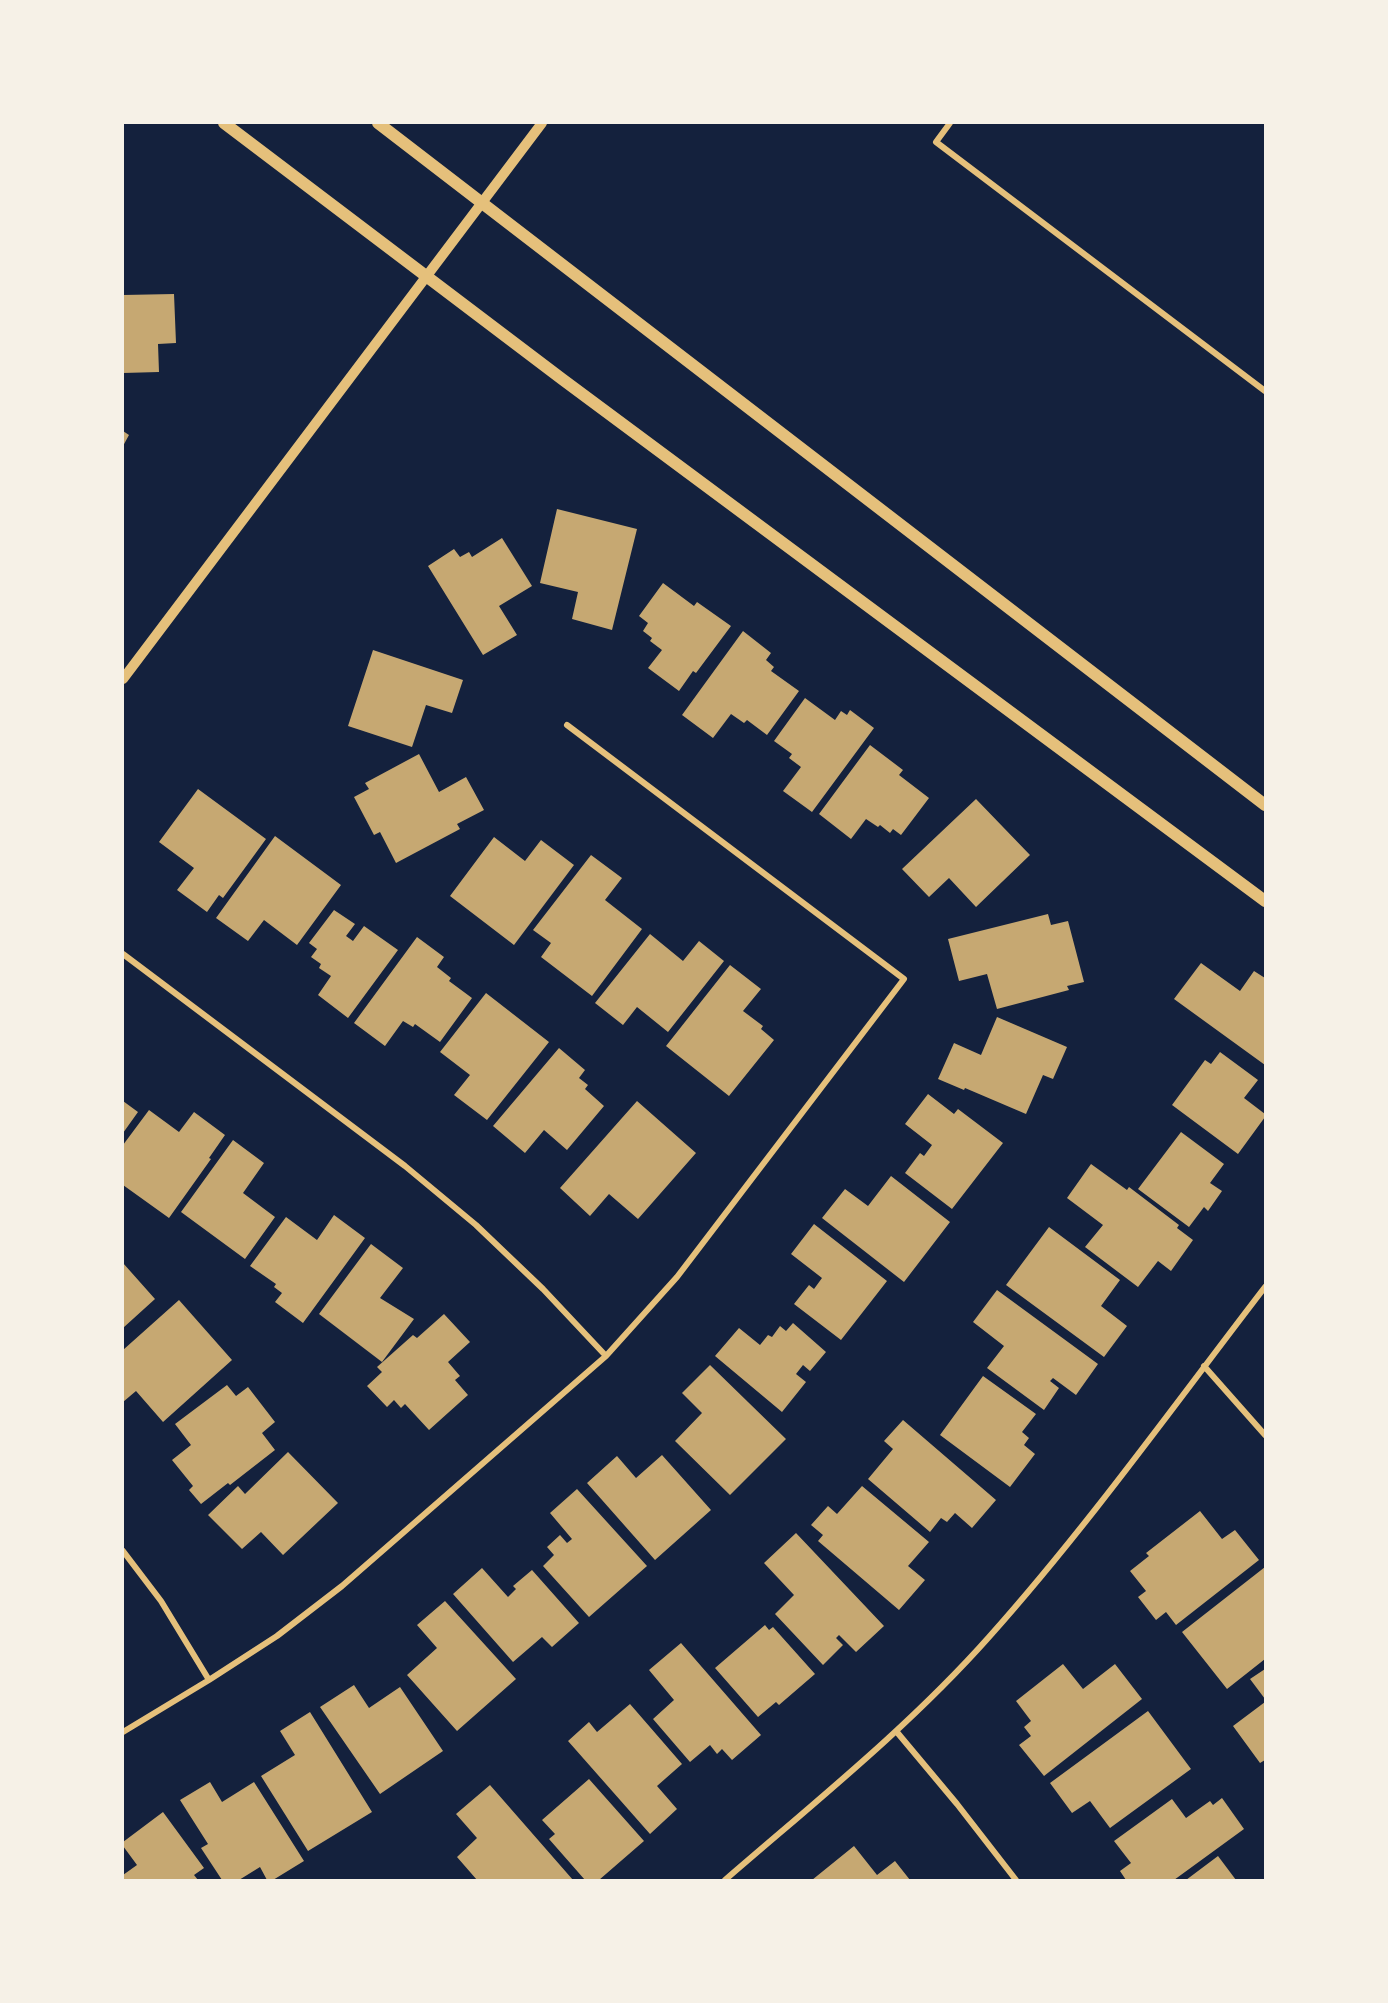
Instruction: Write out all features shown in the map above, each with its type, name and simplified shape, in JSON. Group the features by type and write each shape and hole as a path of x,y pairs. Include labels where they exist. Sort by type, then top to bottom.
{"main road":[{"path":"224,123 426,277 1265,901"},
{"path":"378,123 1265,805"}],"street":[{"path":"123,680 542,123"},
{"path":"950,123 936,142 1265,391"},
{"path":"123,1732 277,1636 342,1586 606,1356 677,1277 904,980 567,725"},
{"path":"123,954 405,1166 543,1288 606,1356"},
{"path":"725,1880 896,1731 988,1638 1059,1554 1265,1287"},
{"path":"1204,1366 1265,1435"},
{"path":"123,1551 161,1601 209,1680"},
{"path":"896,1731 1016,1880"}],"building":[{"path":"174,294 176,343 158,344 159,372 123,373 123,295"},
{"path":"123,431 129,435 123,446"},
{"path":"557,509 637,529 612,630 572,619 578,592 540,583"},
{"path":"502,538 532,586 499,606 517,635 483,655 428,566 454,549 460,557 469,552 472,557"},
{"path":"663,583 694,606 697,602 731,626 696,673 693,671 679,691 648,668 662,650 650,641 652,638 643,631 648,623 639,616"},
{"path":"743,631 771,653 766,660 774,667 771,671 799,691 767,735 747,720 744,723 731,714 713,738 682,715"},
{"path":"373,650 463,680 452,713 426,705 412,747 348,726"},
{"path":"805,698 835,720 841,711 847,715 850,710 874,728 812,812 783,791 801,767 789,758 792,754 774,741"},
{"path":"870,745 903,770 899,775 929,798 901,835 893,829 890,833 880,825 878,827 866,819 851,839 819,814"},
{"path":"419,754 439,792 466,777 484,810 457,824 460,829 396,863 380,832 374,835 354,797 369,789 365,783"},
{"path":"198,789 266,839 223,898 219,895 207,912 177,890 194,868 159,842"},
{"path":"976,799 1030,855 976,907 949,878 929,897 902,869"},
{"path":"275,836 341,885 297,945 264,920 248,941 216,918"},
{"path":"494,837 525,861 541,840 574,865 514,945 450,896"},
{"path":"591,855 622,878 605,900 642,929 592,996 541,957 551,943 533,930"},
{"path":"334,910 355,924 346,936 353,941 364,926 398,950 348,1018 318,995 331,976 319,968 321,964 311,957 317,949 309,943"},
{"path":"1048,914 1051,925 1068,921 1084,982 1067,986 1069,990 997,1009 987,974 959,981 948,939"},
{"path":"650,934 683,961 699,941 724,961 668,1032 637,1007 623,1025 595,1003"},
{"path":"417,937 444,957 437,967 451,978 449,981 472,998 440,1042 415,1024 413,1027 403,1021 385,1046 354,1023"},
{"path":"1201,963 1240,991 1254,971 1265,978 1265,1065 1174,999"},
{"path":"730,965 761,989 743,1011 763,1026 761,1029 774,1040 729,1096 666,1046"},
{"path":"486,993 549,1042 487,1120 454,1095 470,1075 440,1052"},
{"path":"997,1017 1067,1047 1053,1079 1043,1075 1026,1114 938,1079 954,1043 981,1055"},
{"path":"559,1048 585,1070 579,1078 588,1085 585,1089 604,1106 567,1150 544,1130 525,1153 493,1126"},
{"path":"1220,1052 1258,1080 1244,1098 1265,1114 1238,1154 1172,1105 1205,1060 1211,1064"},
{"path":"928,1094 954,1114 958,1109 1003,1143 952,1209 905,1173 920,1153 924,1156 932,1145 905,1124"},
{"path":"123,1101 138,1112 123,1133"},
{"path":"637,1101 696,1153 638,1219 609,1194 590,1216 560,1188"},
{"path":"149,1110 179,1132 194,1112 225,1135 209,1158 211,1159 169,1218 123,1185 123,1145"},
{"path":"1181,1132 1224,1164 1210,1183 1222,1191 1208,1211 1204,1207 1189,1227 1138,1189"},
{"path":"233,1140 264,1163 243,1193 275,1217 245,1259 181,1212"},
{"path":"1091,1164 1127,1190 1129,1187 1179,1225 1177,1228 1193,1240 1171,1271 1158,1261 1138,1287 1085,1247 1103,1225 1067,1198"},
{"path":"891,1176 950,1222 904,1282 822,1218 845,1189 868,1206"},
{"path":"334,1215 365,1238 303,1323 275,1302 282,1293 274,1287 276,1284 250,1266 286,1217 317,1240"},
{"path":"814,1224 887,1281 841,1340 794,1304 809,1285 814,1289 822,1278 791,1254"},
{"path":"1049,1227 1120,1280 1101,1306 1127,1326 1104,1357 1006,1285"},
{"path":"371,1244 403,1268 380,1298 414,1319 382,1362 319,1314"},
{"path":"123,1263 155,1299 123,1328"},
{"path":"997,1290 1098,1364 1076,1395 1053,1378 1050,1381 1059,1388 1044,1410 987,1368 1004,1346 973,1322"},
{"path":"179,1300 232,1360 163,1422 136,1391 123,1402 123,1350"},
{"path":"444,1314 470,1342 448,1362 460,1376 455,1380 468,1395 429,1430 405,1404 401,1408 394,1400 387,1407 367,1386 382,1372 377,1367 413,1335 417,1338"},
{"path":"793,1323 826,1352 810,1371 803,1365 796,1374 806,1382 782,1412 715,1356 739,1328 760,1345 768,1335 772,1337 780,1326 786,1331"},
{"path":"710,1365 786,1439 730,1495 675,1441 702,1413 682,1393"},
{"path":"983,1376 1036,1414 1022,1432 1029,1438 1024,1445 1035,1454 1010,1487 940,1435"},
{"path":"227,1385 236,1396 248,1387 275,1422 262,1433 275,1450 201,1504 189,1490 193,1486 172,1460 191,1445 175,1424"},
{"path":"903,1420 996,1500 972,1528 955,1513 947,1522 941,1518 930,1532 868,1479 893,1449 884,1441"},
{"path":"288,1452 338,1503 283,1555 261,1532 242,1549 208,1515 238,1486 245,1494"},
{"path":"662,1455 711,1510 655,1560 587,1483 617,1456 636,1478"},
{"path":"862,1486 929,1542 908,1566 925,1580 899,1610 818,1541 823,1535 811,1525 828,1506 837,1514"},
{"path":"577,1489 647,1566 589,1617 543,1566 554,1555 547,1547 560,1535 567,1543 572,1539 550,1513"},
{"path":"1200,1511 1222,1539 1235,1530 1259,1560 1176,1625 1166,1612 1156,1620 1138,1597 1146,1591 1130,1571 1149,1556 1146,1553"},
{"path":"796,1533 884,1626 856,1652 839,1635 836,1638 843,1645 823,1665 775,1614 794,1595 764,1563"},
{"path":"1265,1567 1265,1659 1227,1689 1182,1632"},
{"path":"482,1568 508,1597 516,1589 513,1586 532,1570 579,1623 552,1647 542,1637 513,1662 453,1594"},
{"path":"445,1601 516,1679 457,1731 407,1675 437,1648 417,1625"},
{"path":"765,1625 769,1630 773,1627 815,1674 779,1705 776,1702 758,1717 715,1668"},
{"path":"681,1643 761,1735 732,1760 722,1749 717,1754 710,1745 690,1762 653,1719 674,1700 649,1670"},
{"path":"1063,1664 1083,1689 1115,1664 1142,1699 1044,1776 1019,1745 1031,1736 1024,1727 1031,1721 1016,1701"},
{"path":"1265,1669 1265,1699 1250,1679"},
{"path":"354,1685 369,1708 400,1687 443,1751 380,1794 320,1707"},
{"path":"1265,1702 1265,1760 1260,1763 1233,1726"},
{"path":"630,1704 682,1764 657,1786 677,1809 650,1834 568,1741 589,1722 597,1732"},
{"path":"1148,1711 1191,1769 1110,1828 1090,1801 1072,1813 1050,1783"},
{"path":"310,1712 372,1812 308,1851 261,1776 295,1755 280,1731"},
{"path":"589,1779 644,1841 599,1880 585,1880 549,1839 555,1834 542,1820"},
{"path":"210,1782 222,1802 254,1782 304,1861 273,1880 267,1880 260,1867 239,1880 222,1880 201,1848 208,1844 180,1800"},
{"path":"490,1785 573,1880 477,1880 457,1857 477,1838 456,1814"},
{"path":"1222,1798 1244,1829 1174,1880 1126,1880 1120,1871 1131,1863 1114,1841 1172,1799 1186,1818 1210,1801 1213,1805"},
{"path":"163,1812 204,1868 194,1875 198,1880 123,1880 123,1875 137,1865 123,1846 123,1842"},
{"path":"854,1846 877,1875 895,1861 910,1880 812,1880"},
{"path":"1218,1856 1236,1880 1186,1880"}]}
